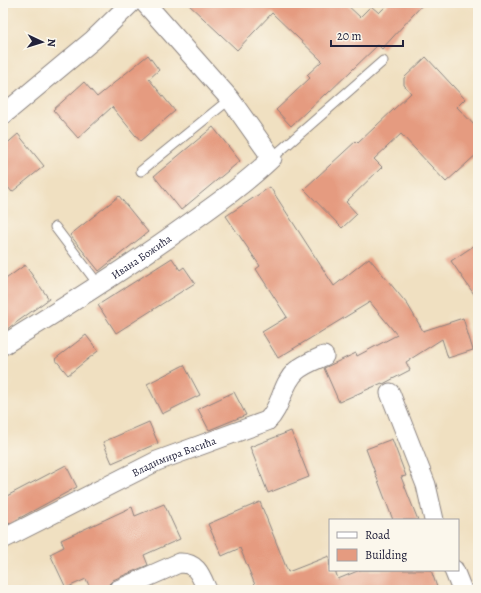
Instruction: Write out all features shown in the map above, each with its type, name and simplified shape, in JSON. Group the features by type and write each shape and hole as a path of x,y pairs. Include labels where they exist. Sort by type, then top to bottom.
{"street":[{"path":"3,115 87,45 131,3"},
{"path":"145,3 230,99 272,158"},
{"name":"Ивана Божића","path":"3,345 72,303 98,284 147,254 224,198 256,173 272,158"},
{"name":"Владимира Васића","path":"3,539 157,461 266,421 274,414 285,388 296,371 324,356"},
{"path":"390,393 426,485 434,519"},
{"path":"118,590 179,562 189,564 198,570 207,590"},
{"path":"454,571 462,590"}],"lane":[{"name":"Ивана Божића","path":"272,158 384,61"},
{"path":"141,171 230,99"},
{"path":"54,227 98,284"}],"building":[{"path":"187,3 345,3 360,17 371,6 379,13 389,3 424,3 382,49 378,45 291,126 276,110 310,78 307,75 322,61 272,13 237,50"},
{"path":"148,55 159,70 149,79 175,111 140,141 112,107 78,138 53,110 84,82 97,97"},
{"path":"426,57 465,99 457,107 478,129 478,153 446,182 401,134 374,159 382,167 346,202 357,214 342,228 304,189 356,141 358,143 411,93 404,85 404,78"},
{"path":"213,127 240,161 181,210 154,176"},
{"path":"18,134 44,166 12,192 3,181 3,147"},
{"path":"270,187 334,286 369,258 408,305 423,331 463,318 473,350 448,358 442,339 406,362 410,370 383,384 382,383 339,402 324,368 356,353 357,356 397,335 370,302 278,358 262,332 287,317 256,269 260,266 226,216"},
{"path":"119,196 148,232 99,271 70,235"},
{"path":"478,243 478,300 451,261"},
{"path":"172,258 180,270 184,267 195,283 116,333 98,305"},
{"path":"25,265 49,299 3,332 3,281"},
{"path":"86,335 98,351 68,375 55,359"},
{"path":"184,365 200,395 162,414 147,384"},
{"path":"234,392 246,415 209,430 198,409"},
{"path":"149,422 158,443 112,463 103,442"},
{"path":"291,431 309,477 268,493 250,447"},
{"path":"392,439 406,476 401,477 418,519 393,519 366,449"},
{"path":"66,465 77,487 3,527 3,498"},
{"path":"260,502 288,572 329,556 329,571 335,571 338,579 358,571 431,571 438,590 245,590 255,585 240,548 222,556 208,524"},
{"path":"164,504 180,539 144,555 148,565 113,580 109,584 107,590 91,590 86,579 66,588 50,554 64,547 61,540 132,507 135,516"}]}
